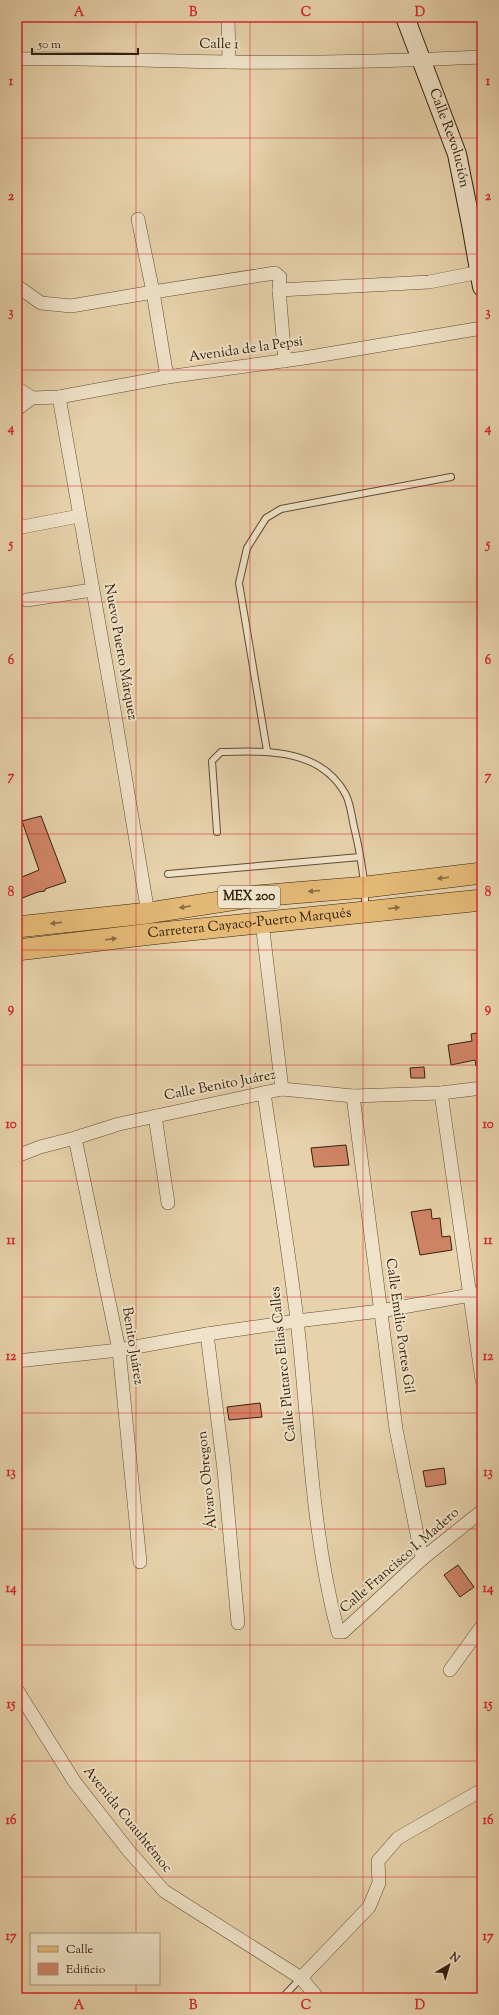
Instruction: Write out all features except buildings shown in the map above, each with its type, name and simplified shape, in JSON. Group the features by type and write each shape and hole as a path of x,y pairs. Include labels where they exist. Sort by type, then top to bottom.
{"main road":[{"name":"Carretera Cayaco-Puerto Marqués","path":"17,927 148,912 257,896 366,887 482,873"},
{"name":"Carretera Cayaco-Puerto Marqués","path":"17,950 262,922 482,900"}],"street":[{"path":"228,17 229,62"},
{"name":"Calle Revolución","path":"405,17 456,154 481,280"},
{"name":"Calle 1","path":"17,59 103,58 229,62 421,60 482,57"},
{"path":"138,219 153,292 167,377"},
{"path":"17,286 41,303 71,306 275,274 280,276 285,361"},
{"path":"280,290 481,280"},
{"name":"Avenida de la Pepsi","path":"32,398 59,397 167,377 285,361 482,328"},
{"path":"17,388 32,398 17,409"},
{"name":"Nuevo Puerto Márquez","path":"59,397 148,912"},
{"path":"17,528 79,516"},
{"path":"27,600 92,590"},
{"path":"262,922 282,1089"},
{"name":"Calle Benito Juárez","path":"17,1156 40,1146 75,1138 119,1124 282,1089 354,1096 441,1093 482,1088"},
{"name":"Calle Plutarco Elías Calles","path":"264,1093 297,1321 311,1482 320,1539 338,1632"},
{"path":"441,1093 476,1294 482,1380"},
{"name":"Calle Emilio Portes Gil","path":"354,1096 396,1429 422,1559"},
{"path":"155,1116 168,1203"},
{"name":"Benito Juárez","path":"75,1138 119,1350 140,1562"},
{"path":"17,1361 119,1350 207,1334 380,1311 476,1294"},
{"name":"Álvaro Obregon","path":"207,1334 224,1470 238,1623"},
{"name":"Calle Francisco I. Madero","path":"338,1632 343,1632 422,1559 482,1511"},
{"path":"450,1670 482,1626"},
{"name":"Avenida Cuauhtémoc","path":"19,1696 74,1781 128,1850 164,1891 301,1978 318,1998"},
{"path":"301,1978 369,1906 379,1883 378,1861 398,1838 482,1790"}],"lane":[{"path":"267,751 240,583 247,548 266,518 281,509 451,477"},
{"path":"217,832 212,761 215,756 221,752 267,751 306,758 330,773 346,796 366,887 365,911"},
{"path":"168,874 360,857"},
{"path":"282,1998 301,1978"}]}
